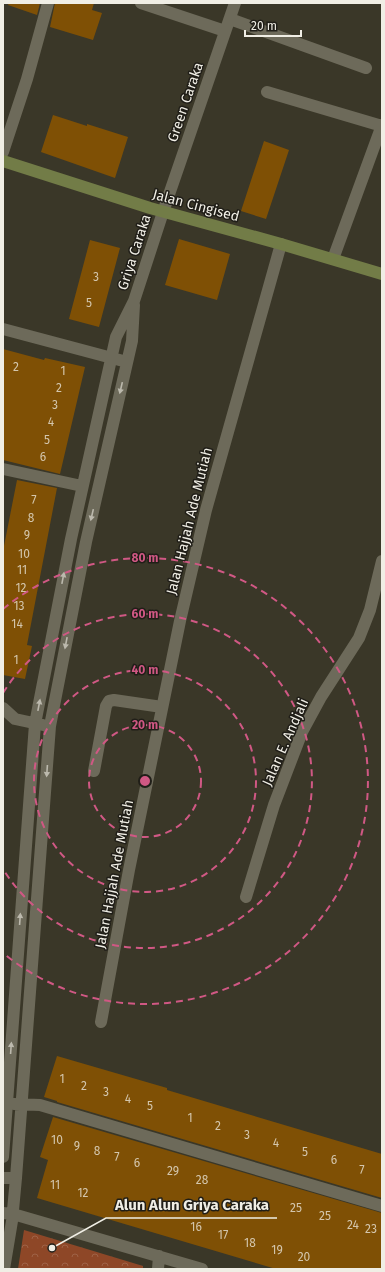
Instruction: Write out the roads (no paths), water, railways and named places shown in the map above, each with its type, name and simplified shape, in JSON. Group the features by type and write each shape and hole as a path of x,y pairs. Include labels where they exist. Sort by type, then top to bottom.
{"main road":[{"name":"Jalan Cingised","path":"3,161 163,212 281,244 382,274"}],"street":[{"path":"3,152 27,79 48,3"},
{"path":"141,3 225,31"},
{"name":"Green Caraka","path":"163,212 235,3"},
{"path":"230,18 366,68"},
{"path":"267,92 382,126 333,259"},
{"name":"Griya Caraka","path":"3,1157 7,1103 6,1071 35,724 71,539 112,352 116,337 134,301 163,212"},
{"name":"Jalan Hajjah Ade Mutiah","path":"101,1022 129,870 180,621 206,510 281,244"},
{"name":"Griya Caraka","path":"4,1269 8,1213 16,1178 50,726 86,542 132,341 134,301"},
{"path":"3,329 129,356"},
{"path":"3,469 82,486"},
{"path":"71,539 86,542"},
{"name":"Jalan E. Andjali","path":"246,897 274,805 302,732 321,697 359,638 370,610 382,561"},
{"path":"94,771 106,706 109,701 114,700 162,707"},
{"path":"3,708 15,719 50,726"},
{"path":"6,1071 24,1072"},
{"path":"7,1103 40,1105 382,1206"},
{"path":"3,1178 16,1178"},
{"path":"8,1213 202,1269"},
{"path":"158,1269 159,1256"}],"place":[{"name":"Alun Alun Griya Caraka","path":"52,1248"}]}
